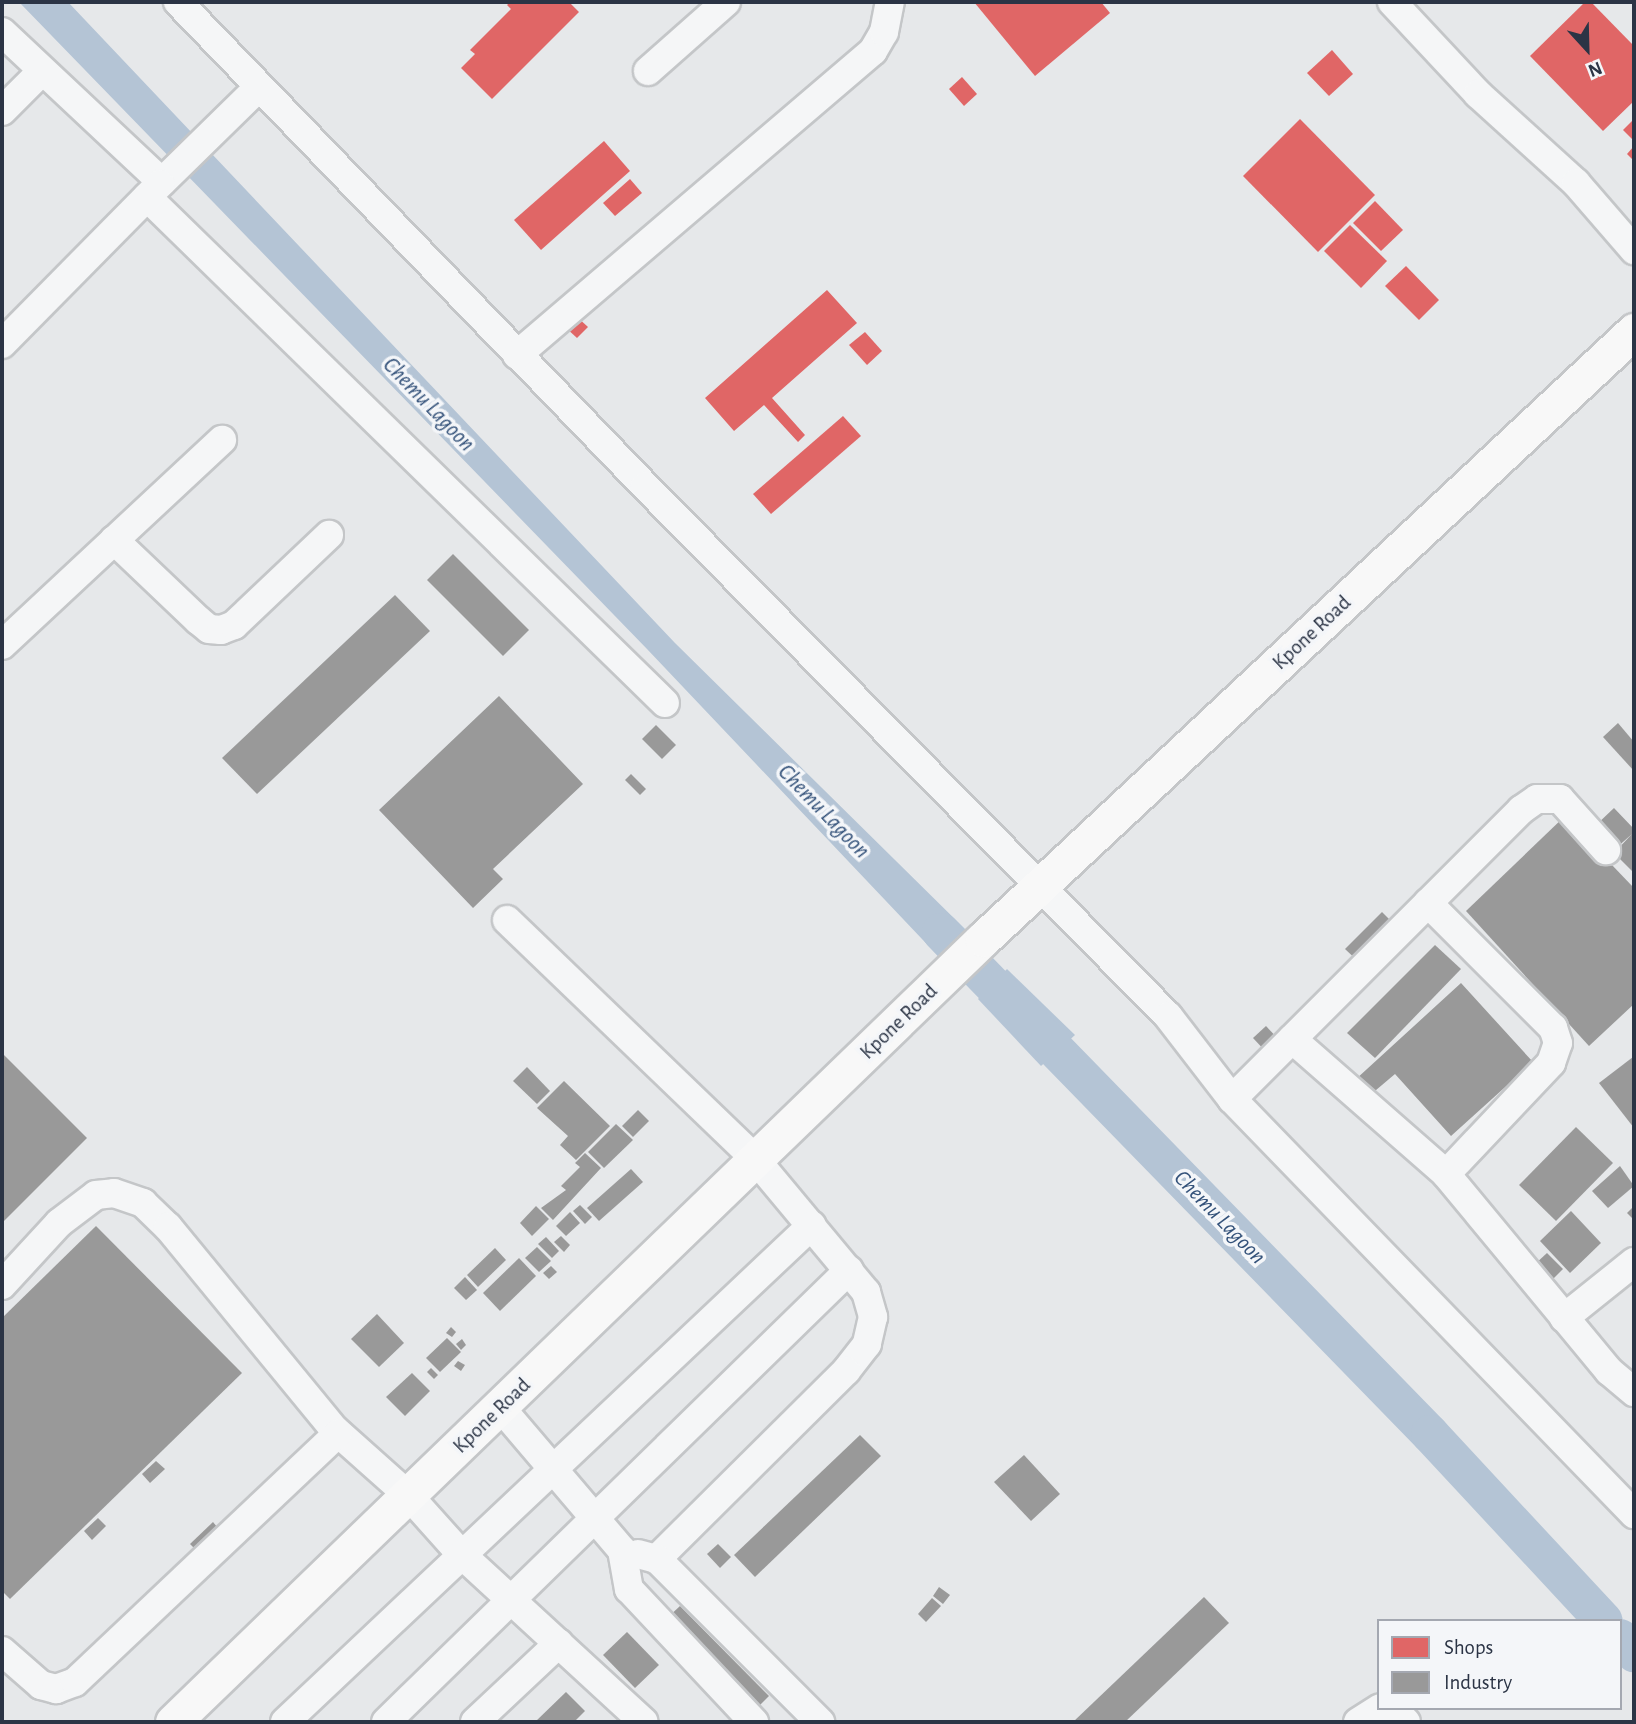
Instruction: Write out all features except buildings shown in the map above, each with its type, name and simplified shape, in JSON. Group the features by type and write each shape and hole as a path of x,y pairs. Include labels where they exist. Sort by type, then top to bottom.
{"main road":[{"name":"Kpone Road","path":"173,1722 410,1496 983,939 1041,888 1634,331"}],"street":[{"path":"178,2 258,89 517,355 1168,1016 1233,1098 1634,1514"},
{"path":"648,71 726,2"},
{"path":"517,355 873,51 884,32 890,2"},
{"path":"1392,2 1478,94 1630,239"},
{"path":"2,32 41,72 163,181 665,703"},
{"path":"2,111 41,72"},
{"path":"2,344 258,89"},
{"path":"2,645 222,440"},
{"path":"114,540 198,620 209,629 221,630 234,625 329,535"},
{"path":"1233,1098 1427,903 1537,799 1560,799 1606,850"},
{"path":"1427,903 1553,1028 1558,1043 1550,1063 1446,1174"},
{"path":"507,920 756,1160 866,1292 873,1317 867,1344 846,1371 657,1559"},
{"path":"1292,1039 1446,1174 1609,1371 1634,1392"},
{"path":"2,1285 59,1223 96,1195 114,1193 143,1203 168,1227 338,1433 410,1496 461,1554 559,1643 627,1716"},
{"path":"285,1722 461,1554 555,1472 812,1225"},
{"path":"1564,1318 1634,1262"},
{"path":"386,1722 849,1270"},
{"path":"500,1408 622,1550 629,1589 754,1722"},
{"path":"2,1651 41,1685 56,1689 75,1682 338,1433"},
{"path":"622,1550 657,1559 820,1722"},
{"path":"475,1722 559,1643"},
{"path":"1357,1722 1378,1710"},
{"path":"1388,1710 1396,1712 1406,1722"}],"water":[{"path":"19,2 68,2 675,643 967,931 940,958 647,649"},
{"path":"1007,969 1075,1035 1041,1066 978,999"}],"waterway":[{"name":"Chemu Lagoon","path":"941,932 1430,1434 1602,1619"},
{"name":"Chemu Lagoon","path":"1622,1640 1634,1653"}]}
